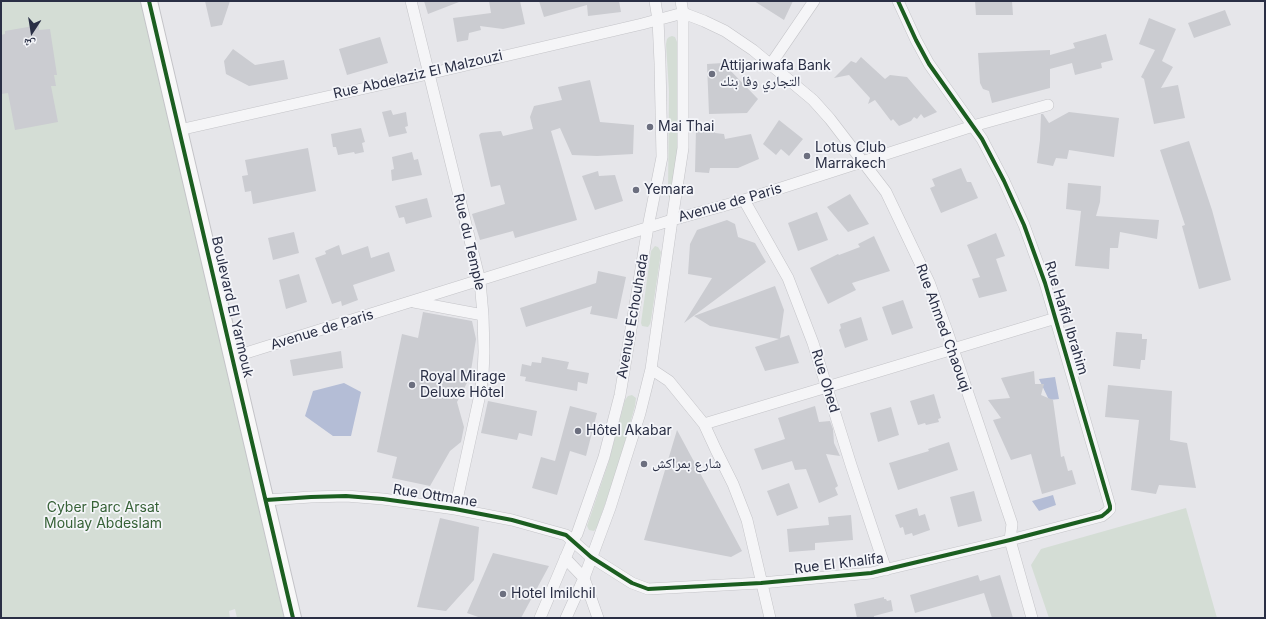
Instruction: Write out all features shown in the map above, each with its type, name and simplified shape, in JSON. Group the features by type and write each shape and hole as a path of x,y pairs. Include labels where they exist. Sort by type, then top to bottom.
{"main road":[{"name":"Boulevard El Yarmouk","path":"149,1 293,618"}],"street":[{"name":"Rue du Temple","path":"411,1 480,281 483,315 483,375 455,509"},
{"name":"Avenue Echouhada","path":"540,618 565,558 577,534 604,457 620,395 648,227 662,157 660,63 658,20 655,1"},
{"name":"Avenue Echouhada","path":"566,618 584,578 610,508 640,413 651,369 683,148 683,14 681,1"},
{"path":"771,64 814,1"},
{"name":"Rue Hafid Ibrahim","path":"898,1 929,64 982,139 1004,180 1024,224 1046,283 1110,506"},
{"path":"658,20 683,14"},
{"name":"Rue Ahmed Chaouqi","path":"683,14 704,21 725,31 771,64 813,100 830,119 886,192 926,275 1012,524 1010,540 1032,618"},
{"name":"Rue Abdelaziz El Malzouzi","path":"179,130 658,20"},
{"name":"Avenue de Paris","path":"233,357 480,281 648,227 744,200 973,126 1048,105"},
{"name":"Rue Ohed","path":"744,200 788,278 813,343 886,570"},
{"name":"Avenue de Paris","path":"412,302 483,315"},
{"path":"704,424 1056,318"},
{"path":"651,369 669,381 704,424 733,484 747,520 770,618"},
{"name":"Rue Ottmane","path":"266,500 311,496 346,496 383,499 455,509 512,520 566,535 591,557"},
{"name":"Rue El Khalifa","path":"591,557 632,584 648,589 761,583 871,573 1010,540 1102,516 1110,509 1110,506"},
{"path":"565,558 584,578 598,618"}],"green space":[{"name":"Cyber Parc Arsat Moulay Abdeslam","path":"1,1 141,1 284,618 237,618 235,609 229,611 230,618 1,618"},
{"path":"672,36 675,37 677,42 680,92 680,140 671,199 668,194 669,91 666,44 667,39"},
{"path":"655,246 658,247 661,252 651,320 648,327 642,326 641,323 651,251"},
{"path":"632,395 636,398 635,406 617,470 597,527 594,531 589,530 587,526 608,464 625,400 628,396"},
{"path":"1186,508 1217,618 1049,618 1031,565 1041,549"}],"water":[{"path":"1055,377 1059,399 1049,400 1039,379"},
{"path":"344,383 361,392 351,436 333,436 305,416 313,391"},
{"path":"1053,495 1056,505 1039,511 1032,501"}],"building":[{"path":"205,1 230,1 222,25 211,27"},
{"path":"424,1 459,1 459,2 428,14"},
{"path":"489,1 520,1 525,24 503,29 480,26 481,30 469,33 468,40 457,42 453,18 491,13"},
{"path":"539,1 619,1 621,12 588,16 587,5 544,17"},
{"path":"754,1 793,1 784,20"},
{"path":"975,1 1012,1 1013,15 976,15"},
{"path":"1225,10 1231,25 1194,38 1188,23"},
{"path":"1149,18 1176,29 1162,61 1173,67 1161,88 1178,85 1185,118 1154,124 1144,79 1141,77 1155,50 1139,44"},
{"path":"39,25 39,30 50,29 57,75 54,75 56,86 51,86 58,122 15,130 8,93 1,94 1,35 5,34 5,31"},
{"path":"1106,34 1113,60 1101,63 1102,68 1075,75 1072,63 1050,69 1050,88 992,103 989,91 983,89 980,83 978,53 1050,50 1050,55 1075,48 1073,43"},
{"path":"380,37 388,63 347,75 339,49"},
{"path":"233,49 255,65 284,60 288,79 249,86 226,74 224,61"},
{"path":"861,57 885,79 890,75 907,77 937,112 924,118 921,114 917,119 914,117 911,121 899,126 893,119 891,121 875,100 868,104 870,98 849,75 834,78 851,61 856,63"},
{"path":"723,63 758,99 747,113 709,114 707,64"},
{"path":"590,80 600,122 634,125 633,154 597,156 572,155 560,128 551,131 577,220 515,238 513,231 480,240 472,214 505,204 500,185 491,187 479,135 481,133 501,131 503,136 533,129 530,117 534,106 562,100 558,87"},
{"path":"391,110 393,115 406,112 408,126 405,127 407,133 389,137 382,112"},
{"path":"1069,112 1119,118 1114,157 1069,150 1067,159 1056,158 1053,166 1037,163 1041,114 1043,114 1049,123"},
{"path":"779,120 803,139 789,156 781,149 776,155 763,144"},
{"path":"361,128 365,142 362,143 364,152 338,155 336,147 333,147 331,134"},
{"path":"696,129 714,129 715,133 724,134 725,139 751,134 759,159 738,168 710,168 709,173 695,172"},
{"path":"1189,141 1212,210 1231,280 1199,289 1182,226 1185,225 1160,150"},
{"path":"308,148 316,191 253,204 251,191 245,192 242,176 248,175 245,160"},
{"path":"412,152 414,160 418,159 422,175 392,181 391,170 394,169 392,157"},
{"path":"961,168 967,182 971,182 978,198 941,213 930,188 935,186 932,179"},
{"path":"598,171 599,176 615,175 623,201 595,210 582,176"},
{"path":"1068,183 1101,186 1100,202 1096,216 1159,220 1157,239 1120,232 1118,248 1110,248 1109,269 1075,266 1081,211 1066,209"},
{"path":"850,194 869,224 848,232 827,207"},
{"path":"427,198 432,217 406,224 404,217 399,218 395,206"},
{"path":"817,212 828,240 798,251 788,223"},
{"path":"727,220 735,224 738,237 755,243 766,262 684,323 712,278 688,274 690,244 697,230"},
{"path":"294,232 299,253 273,260 268,238"},
{"path":"996,233 1005,256 996,259 1007,291 979,298 972,279 980,277 967,245"},
{"path":"874,236 890,271 852,283 856,290 828,304 810,268 838,254 839,255 860,247 858,244"},
{"path":"339,245 342,255 368,246 371,258 389,252 395,271 353,285 358,300 342,306 341,301 332,304 315,258 326,254 325,251"},
{"path":"598,271 626,277 617,319 590,314 592,306 526,327 520,308 596,283"},
{"path":"299,274 307,302 286,309 279,280"},
{"path":"775,286 784,310 780,338 789,335 799,363 765,371 755,347 779,339 710,326 694,316"},
{"path":"903,300 913,328 892,335 882,307"},
{"path":"423,312 472,321 476,339 470,377 457,402 464,427 461,442 450,451 430,486 392,478 397,457 377,452 402,334 418,338"},
{"path":"861,317 868,340 845,348 839,330 841,328 840,324"},
{"path":"1116,332 1142,334 1142,339 1147,339 1145,360 1141,360 1140,369 1113,366"},
{"path":"341,351 343,368 293,376 290,360"},
{"path":"542,357 569,362 567,369 589,373 587,384 578,382 577,391 525,381 526,377 520,376 522,364 531,366 532,362 541,363"},
{"path":"1034,371 1035,384 1044,384 1041,395 1053,400 1061,457 1064,456 1068,471 1072,470 1076,484 1042,494 1031,454 1011,460 993,420 1001,418 988,400 1010,398 1001,378"},
{"path":"1108,385 1172,391 1170,440 1187,443 1196,488 1159,485 1156,494 1131,490 1139,420 1105,417"},
{"path":"934,394 941,418 938,419 939,422 918,425 910,401"},
{"path":"488,401 537,411 532,436 519,433 517,440 481,433"},
{"path":"570,406 597,413 586,456 570,451 557,495 532,488 541,457 555,461"},
{"path":"815,406 819,422 830,421 833,429 834,443 840,456 826,454 838,486 835,488 838,495 819,503 806,469 795,470 792,461 762,470 754,449 785,439 778,418"},
{"path":"891,407 899,435 878,442 870,413"},
{"path":"677,430 742,551 731,557 644,540"},
{"path":"949,442 958,470 898,490 889,463 929,451 928,449"},
{"path":"789,483 798,508 777,516 767,491"},
{"path":"974,491 982,521 958,527 950,497"},
{"path":"917,508 919,516 925,514 930,530 913,536 912,533 905,535 903,527 900,528 895,515"},
{"path":"851,515 853,540 815,543 815,550 789,552 787,529 829,525 828,517"},
{"path":"440,518 479,527 474,580 446,611 417,607"},
{"path":"493,553 549,566 521,618 481,618 467,613"},
{"path":"978,575 980,581 1000,575 1013,618 992,618 984,593 915,613 910,595"},
{"path":"884,597 887,601 891,600 893,611 874,616 874,618 857,618 854,604"}],"cycle path":[{"path":"149,1 293,618"},
{"path":"266,500 346,496 383,499 455,509 512,520 566,535 591,557 632,583 648,589 761,583 871,573 1010,540 1102,516 1110,509 1110,506 1045,283 1024,225 1004,181 982,139 929,64 898,1"}],"place":[{"name":"Attijariwafa Bank التجاري وفا بنك","path":"712,74"},
{"name":"Mai Thai","path":"650,127"},
{"name":"Lotus Club Marrakech","path":"807,156"},
{"name":"Yemara","path":"636,190"},
{"name":"Royal Mirage Deluxe Hôtel","path":"412,385"},
{"name":"Hôtel Akabar","path":"578,431"},
{"name":"شارع بمراكش","path":"644,464"},
{"name":"Hotel Imilchil","path":"503,594"}]}
